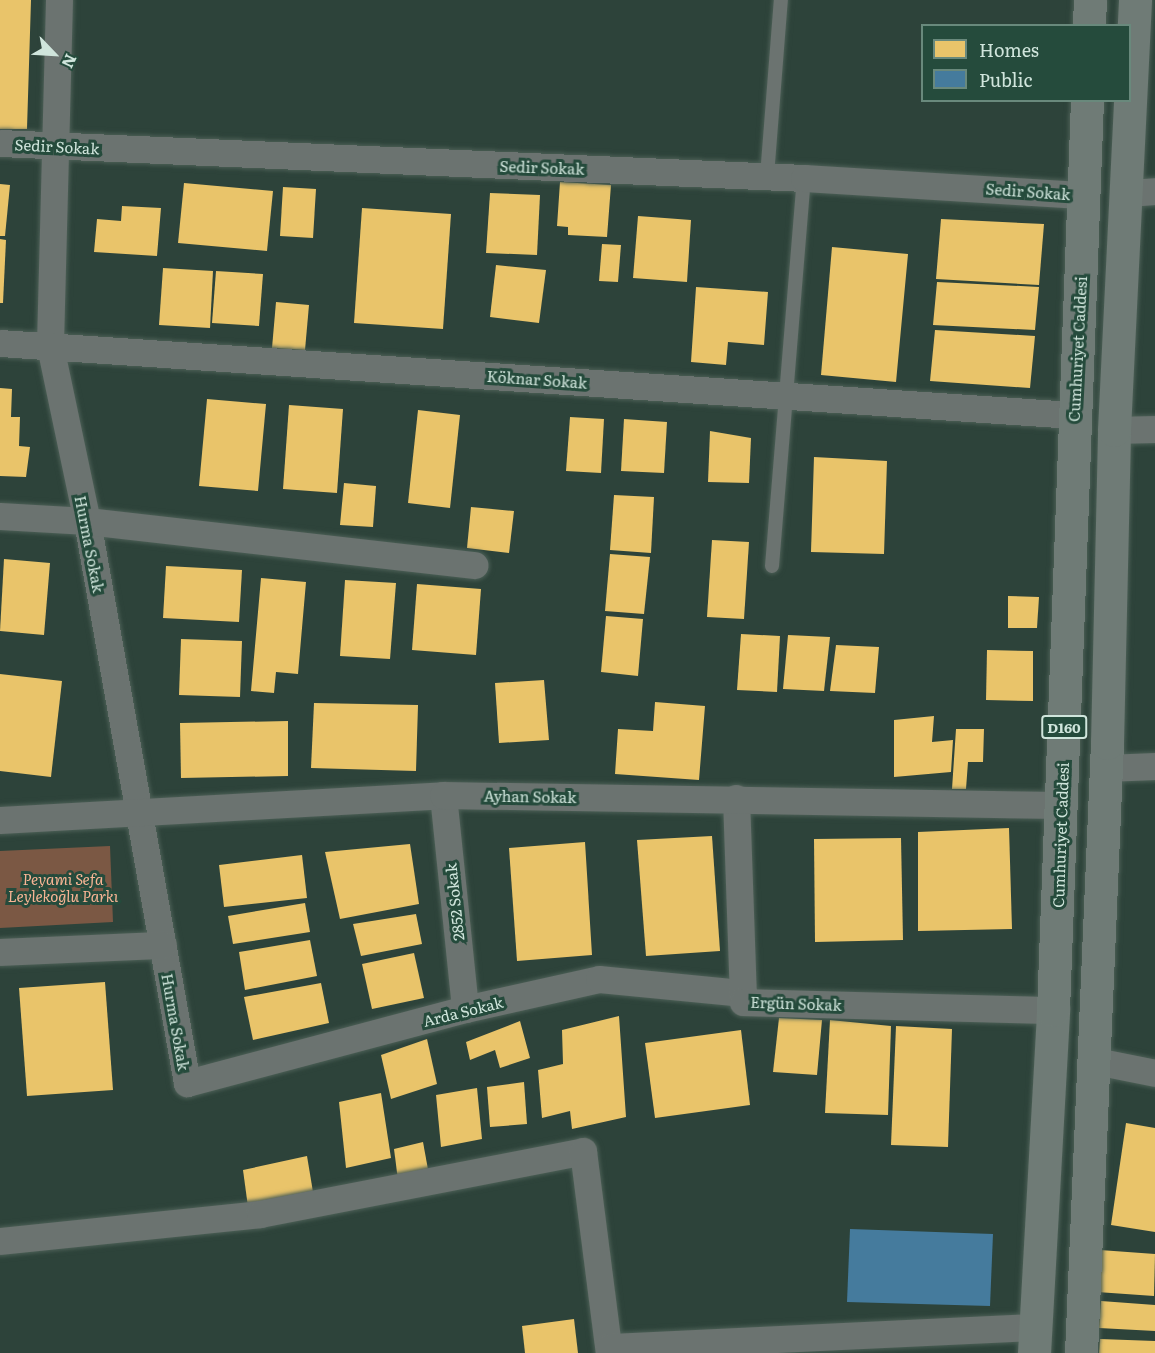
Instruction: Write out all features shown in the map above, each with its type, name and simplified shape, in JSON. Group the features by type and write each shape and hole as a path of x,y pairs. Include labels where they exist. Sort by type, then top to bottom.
{"main road":[{"path":"1089,0 1089,24"},
{"name":"D160","path":"1095,1061 1107,768 1114,430 1141,192 1135,0"},
{"name":"Cumhuriyet Caddesi","path":"1035,1340 1053,1010 1087,102"},
{"path":"1081,1353 1095,1061"}],"street":[{"name":"Hurma Sokak","path":"59,0 50,346 87,521 187,1083"},
{"name":"Sedir Sokak","path":"0,143 804,177 1084,195"},
{"name":"Köknar Sokak","path":"0,343 1074,415"},
{"path":"1114,430 1155,429"},
{"path":"0,516 87,521 475,565"},
{"path":"1107,768 1155,766"},
{"name":"Ayhan Sokak","path":"0,820 442,795 1061,805"},
{"name":"2852 Sokak","path":"442,795 465,1009"},
{"name":"Ergün Sokak","path":"736,798 743,1002 1053,1010"},
{"path":"0,952 163,945"},
{"name":"Arda Sokak","path":"187,1083 465,1009 599,979 743,993"},
{"path":"1095,1061 1155,1073"},
{"path":"0,1241 260,1214 583,1151 609,1350 1035,1340"}],"lane":[{"path":"767,176 781,0"},
{"path":"772,566 804,177"}],"green space":[{"name":"Peyami Sefa Leylekoğlu Parkı","path":"110,846 113,922 0,928 0,851"}],"building: Homes":[{"path":"0,0 31,0 27,129 0,129"},
{"path":"560,182 611,185 607,237 568,235 568,227 557,226"},
{"path":"184,183 273,191 267,251 178,243"},
{"path":"0,184 10,185 5,236 0,236"},
{"path":"283,187 316,189 313,238 280,236"},
{"path":"490,193 540,195 537,255 486,253"},
{"path":"122,206 161,208 157,256 94,252 97,219 121,221"},
{"path":"362,208 451,214 443,329 354,323"},
{"path":"638,216 691,220 687,282 633,278"},
{"path":"941,219 1044,224 1039,285 936,279"},
{"path":"0,239 6,240 3,303 0,303"},
{"path":"602,244 621,245 618,282 599,281"},
{"path":"832,247 908,254 896,382 821,375"},
{"path":"496,265 546,270 539,323 490,317"},
{"path":"163,268 213,271 210,328 159,325"},
{"path":"216,271 263,274 259,326 212,323"},
{"path":"937,282 1039,287 1035,330 933,325"},
{"path":"696,287 768,292 764,345 728,342 726,365 691,362"},
{"path":"276,302 309,305 305,350 272,348"},
{"path":"935,330 1035,336 1030,388 930,381"},
{"path":"0,388 12,389 11,417 20,417 19,446 30,447 26,477 0,476"},
{"path":"207,399 266,404 258,491 199,486"},
{"path":"289,405 343,409 337,493 283,489"},
{"path":"418,410 460,415 450,508 408,503"},
{"path":"570,417 604,419 601,473 566,471"},
{"path":"624,419 667,422 664,473 621,471"},
{"path":"710,431 751,438 749,483 708,482"},
{"path":"814,457 887,461 884,554 811,552"},
{"path":"344,483 376,486 373,527 340,525"},
{"path":"614,495 654,497 651,553 610,550"},
{"path":"471,507 514,511 509,553 467,548"},
{"path":"712,540 749,542 744,619 707,617"},
{"path":"610,554 650,557 644,614 605,611"},
{"path":"4,559 50,563 44,635 0,631"},
{"path":"166,566 242,570 239,622 163,618"},
{"path":"261,578 306,582 298,674 276,672 274,693 251,691"},
{"path":"345,580 396,583 390,659 340,656"},
{"path":"417,584 481,589 476,655 412,650"},
{"path":"1008,596 1039,597 1037,628 1008,628"},
{"path":"606,616 643,619 638,676 601,672"},
{"path":"741,634 780,636 777,692 737,690"},
{"path":"788,635 830,637 824,691 783,689"},
{"path":"181,639 242,641 240,697 179,695"},
{"path":"836,645 879,647 875,693 830,691"},
{"path":"987,650 1033,651 1033,701 986,700"},
{"path":"0,674 62,681 51,777 0,771"},
{"path":"544,680 549,740 499,743 495,683"},
{"path":"655,702 705,706 699,780 615,774 618,729 653,731"},
{"path":"314,703 418,705 416,771 311,768"},
{"path":"934,716 932,742 953,740 951,772 894,777 894,720"},
{"path":"288,721 288,776 181,778 180,723"},
{"path":"956,729 984,729 983,762 968,762 966,789 952,789"},
{"path":"1009,828 1012,929 918,931 918,832"},
{"path":"712,836 720,951 646,956 637,840"},
{"path":"901,838 903,940 815,942 814,839"},
{"path":"585,842 592,955 517,961 509,848"},
{"path":"410,844 419,904 340,919 325,852"},
{"path":"302,855 307,898 224,907 219,865"},
{"path":"305,903 310,932 233,944 228,916"},
{"path":"416,914 422,944 361,956 353,924"},
{"path":"310,940 317,976 245,990 239,952"},
{"path":"414,953 424,998 372,1009 362,964"},
{"path":"105,982 113,1090 27,1096 19,988"},
{"path":"321,983 329,1023 253,1040 244,997"},
{"path":"619,1016 626,1117 572,1129 570,1111 542,1118 538,1070 563,1064 562,1030"},
{"path":"779,1018 822,1020 817,1075 773,1072"},
{"path":"830,1020 891,1026 888,1115 825,1113"},
{"path":"520,1021 530,1058 500,1068 495,1050 470,1060 466,1042"},
{"path":"896,1026 952,1029 948,1147 891,1145"},
{"path":"741,1030 750,1105 655,1118 645,1043"},
{"path":"427,1039 437,1084 391,1099 381,1055"},
{"path":"524,1082 527,1124 490,1127 487,1087"},
{"path":"477,1088 482,1139 441,1147 436,1095"},
{"path":"381,1093 391,1158 346,1168 339,1102"},
{"path":"1126,1123 1155,1128 1155,1232 1111,1225"},
{"path":"423,1142 429,1175 398,1180 394,1149"},
{"path":"307,1156 313,1192 248,1207 243,1170"},
{"path":"1100,1250 1155,1254 1154,1296 1097,1292"},
{"path":"1101,1301 1155,1305 1155,1331 1099,1328"},
{"path":"574,1319 578,1353 525,1353 522,1326"},
{"path":"1100,1339 1155,1341 1155,1353 1099,1353"}],"building: Public":[{"path":"850,1229 993,1234 990,1306 847,1302"}]}
